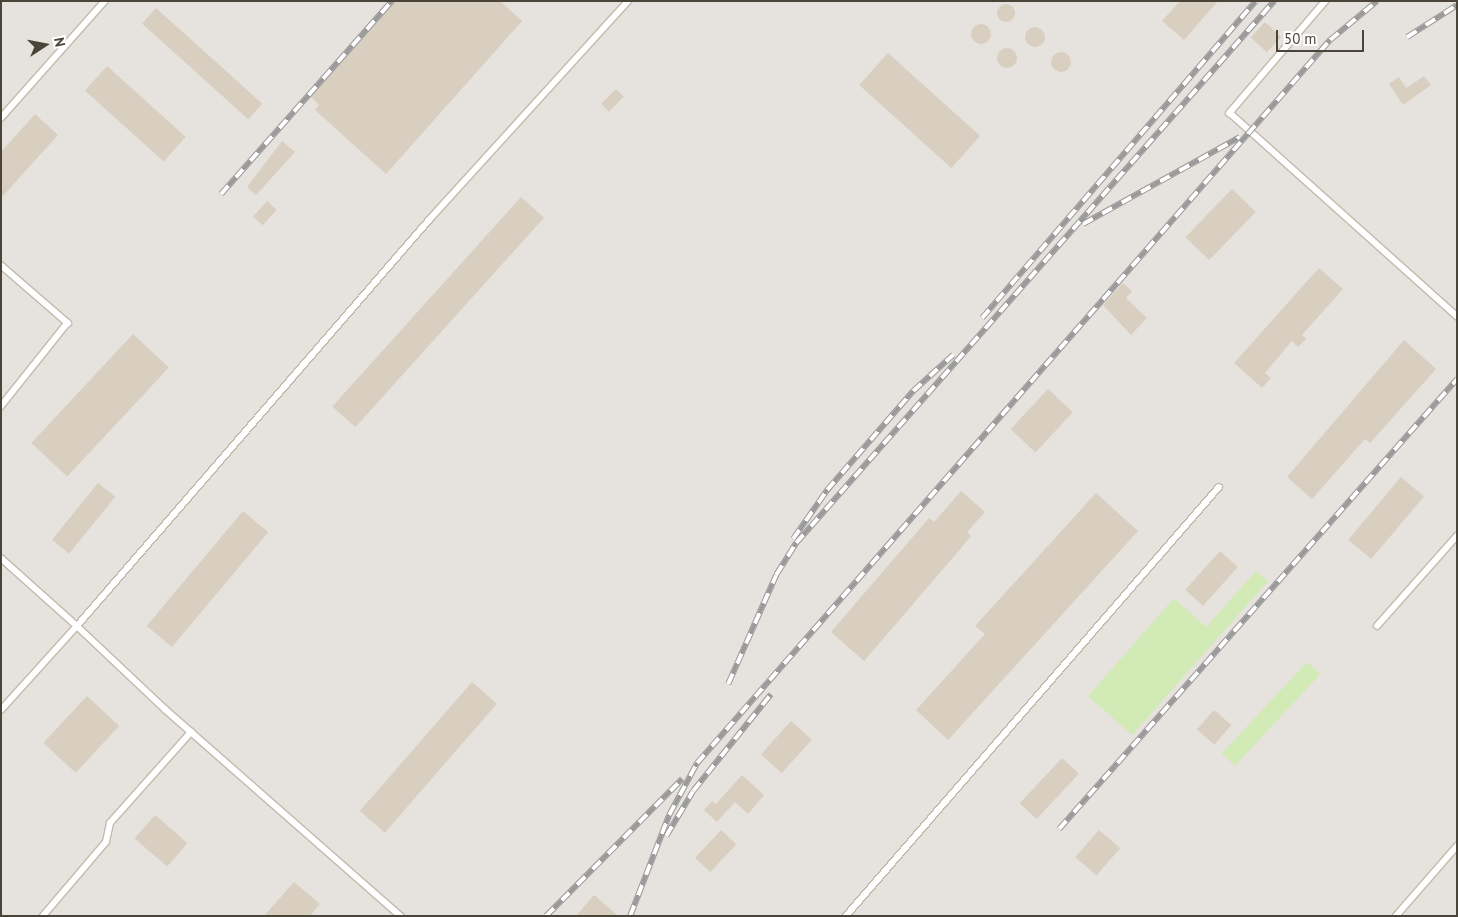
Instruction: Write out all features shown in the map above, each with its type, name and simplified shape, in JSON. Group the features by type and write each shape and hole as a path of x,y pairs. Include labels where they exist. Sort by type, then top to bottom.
{"lane":[{"path":"1,118 105,1"},
{"path":"1,710 77,626 429,220 628,1"},
{"path":"1326,1 1230,113 1457,316"},
{"path":"1,265 68,324 1,407"},
{"path":"846,916 1218,487"},
{"path":"1377,626 1457,536"},
{"path":"1,558 191,732 398,915"},
{"path":"43,916 106,842 110,823 191,732"},
{"path":"1396,916 1457,846"}],"shaded area":[{"path":"1,1 1457,1 1457,916 1,916"}],"green space":[{"path":"1256,571 1268,581 1132,735 1088,696 1174,598 1206,627"},
{"path":"1307,662 1320,674 1235,766 1222,753"}],"building":[{"path":"395,1 500,1 522,21 386,174 315,110 319,105 310,96"},
{"path":"1180,1 1218,1 1184,40 1162,21"},
{"path":"1002,4 1010,4 1015,9 1013,20 1002,22 997,17 997,9"},
{"path":"156,8 262,104 248,119 142,24"},
{"path":"1265,22 1281,37 1267,52 1251,37"},
{"path":"981,24 988,27 991,34 988,41 981,44 974,41 971,34 974,27"},
{"path":"1035,27 1042,30 1045,37 1042,44 1035,47 1028,44 1025,37 1028,30"},
{"path":"1007,48 1014,51 1017,58 1014,65 1007,68 1000,65 997,58 1000,51"},
{"path":"1061,52 1068,55 1071,62 1068,69 1061,72 1054,69 1051,62 1054,55"},
{"path":"888,53 980,136 951,168 859,85"},
{"path":"107,66 186,137 164,161 85,91"},
{"path":"1424,76 1431,85 1403,105 1389,84 1399,77 1406,88"},
{"path":"616,89 624,97 609,112 601,104"},
{"path":"35,114 58,135 1,198 1,152"},
{"path":"282,141 295,152 256,195 247,187"},
{"path":"1232,189 1256,212 1209,260 1185,237"},
{"path":"521,197 544,218 355,427 332,407"},
{"path":"267,201 277,210 263,225 253,217"},
{"path":"1319,268 1343,289 1302,335 1306,339 1298,347 1292,341 1265,373 1271,378 1262,388 1234,363"},
{"path":"1123,283 1132,291 1126,298 1147,318 1131,335 1103,305"},
{"path":"133,334 169,367 67,476 31,443"},
{"path":"1404,340 1436,369 1370,443 1365,439 1312,499 1287,477"},
{"path":"1048,389 1073,412 1035,452 1010,429"},
{"path":"1401,477 1424,496 1371,559 1348,540"},
{"path":"98,483 115,497 69,554 52,540"},
{"path":"961,491 985,512 967,532 971,536 864,661 831,632 929,518 934,522"},
{"path":"1096,493 1138,531 948,740 916,710 985,634 975,626"},
{"path":"243,511 268,532 172,647 147,626"},
{"path":"1220,551 1238,567 1203,606 1185,590"},
{"path":"472,682 497,704 385,833 360,811"},
{"path":"87,696 119,726 76,773 43,743"},
{"path":"1214,710 1231,725 1214,745 1197,730"},
{"path":"791,721 812,740 782,773 761,754"},
{"path":"1062,758 1079,774 1037,819 1020,803"},
{"path":"742,775 764,795 748,814 735,802 717,822 704,810 712,801 716,804"},
{"path":"155,815 187,843 167,867 135,838"},
{"path":"721,830 736,844 710,872 695,858"},
{"path":"1099,830 1120,848 1097,876 1075,857"},
{"path":"294,882 320,904 310,916 264,916"},
{"path":"594,895 618,916 576,916"}],"railway":[{"path":"221,194 392,1"},
{"path":"982,318 1256,1"},
{"path":"728,684 776,575 796,543 1274,1"},
{"path":"630,916 669,815 697,763 1330,40 1377,1"},
{"path":"1407,37 1457,5"},
{"path":"1083,224 1240,137"},
{"path":"793,539 827,490 913,391 953,355"},
{"path":"1059,829 1457,379"},
{"path":"666,836 693,791 771,694"},
{"path":"546,916 682,779"}]}
